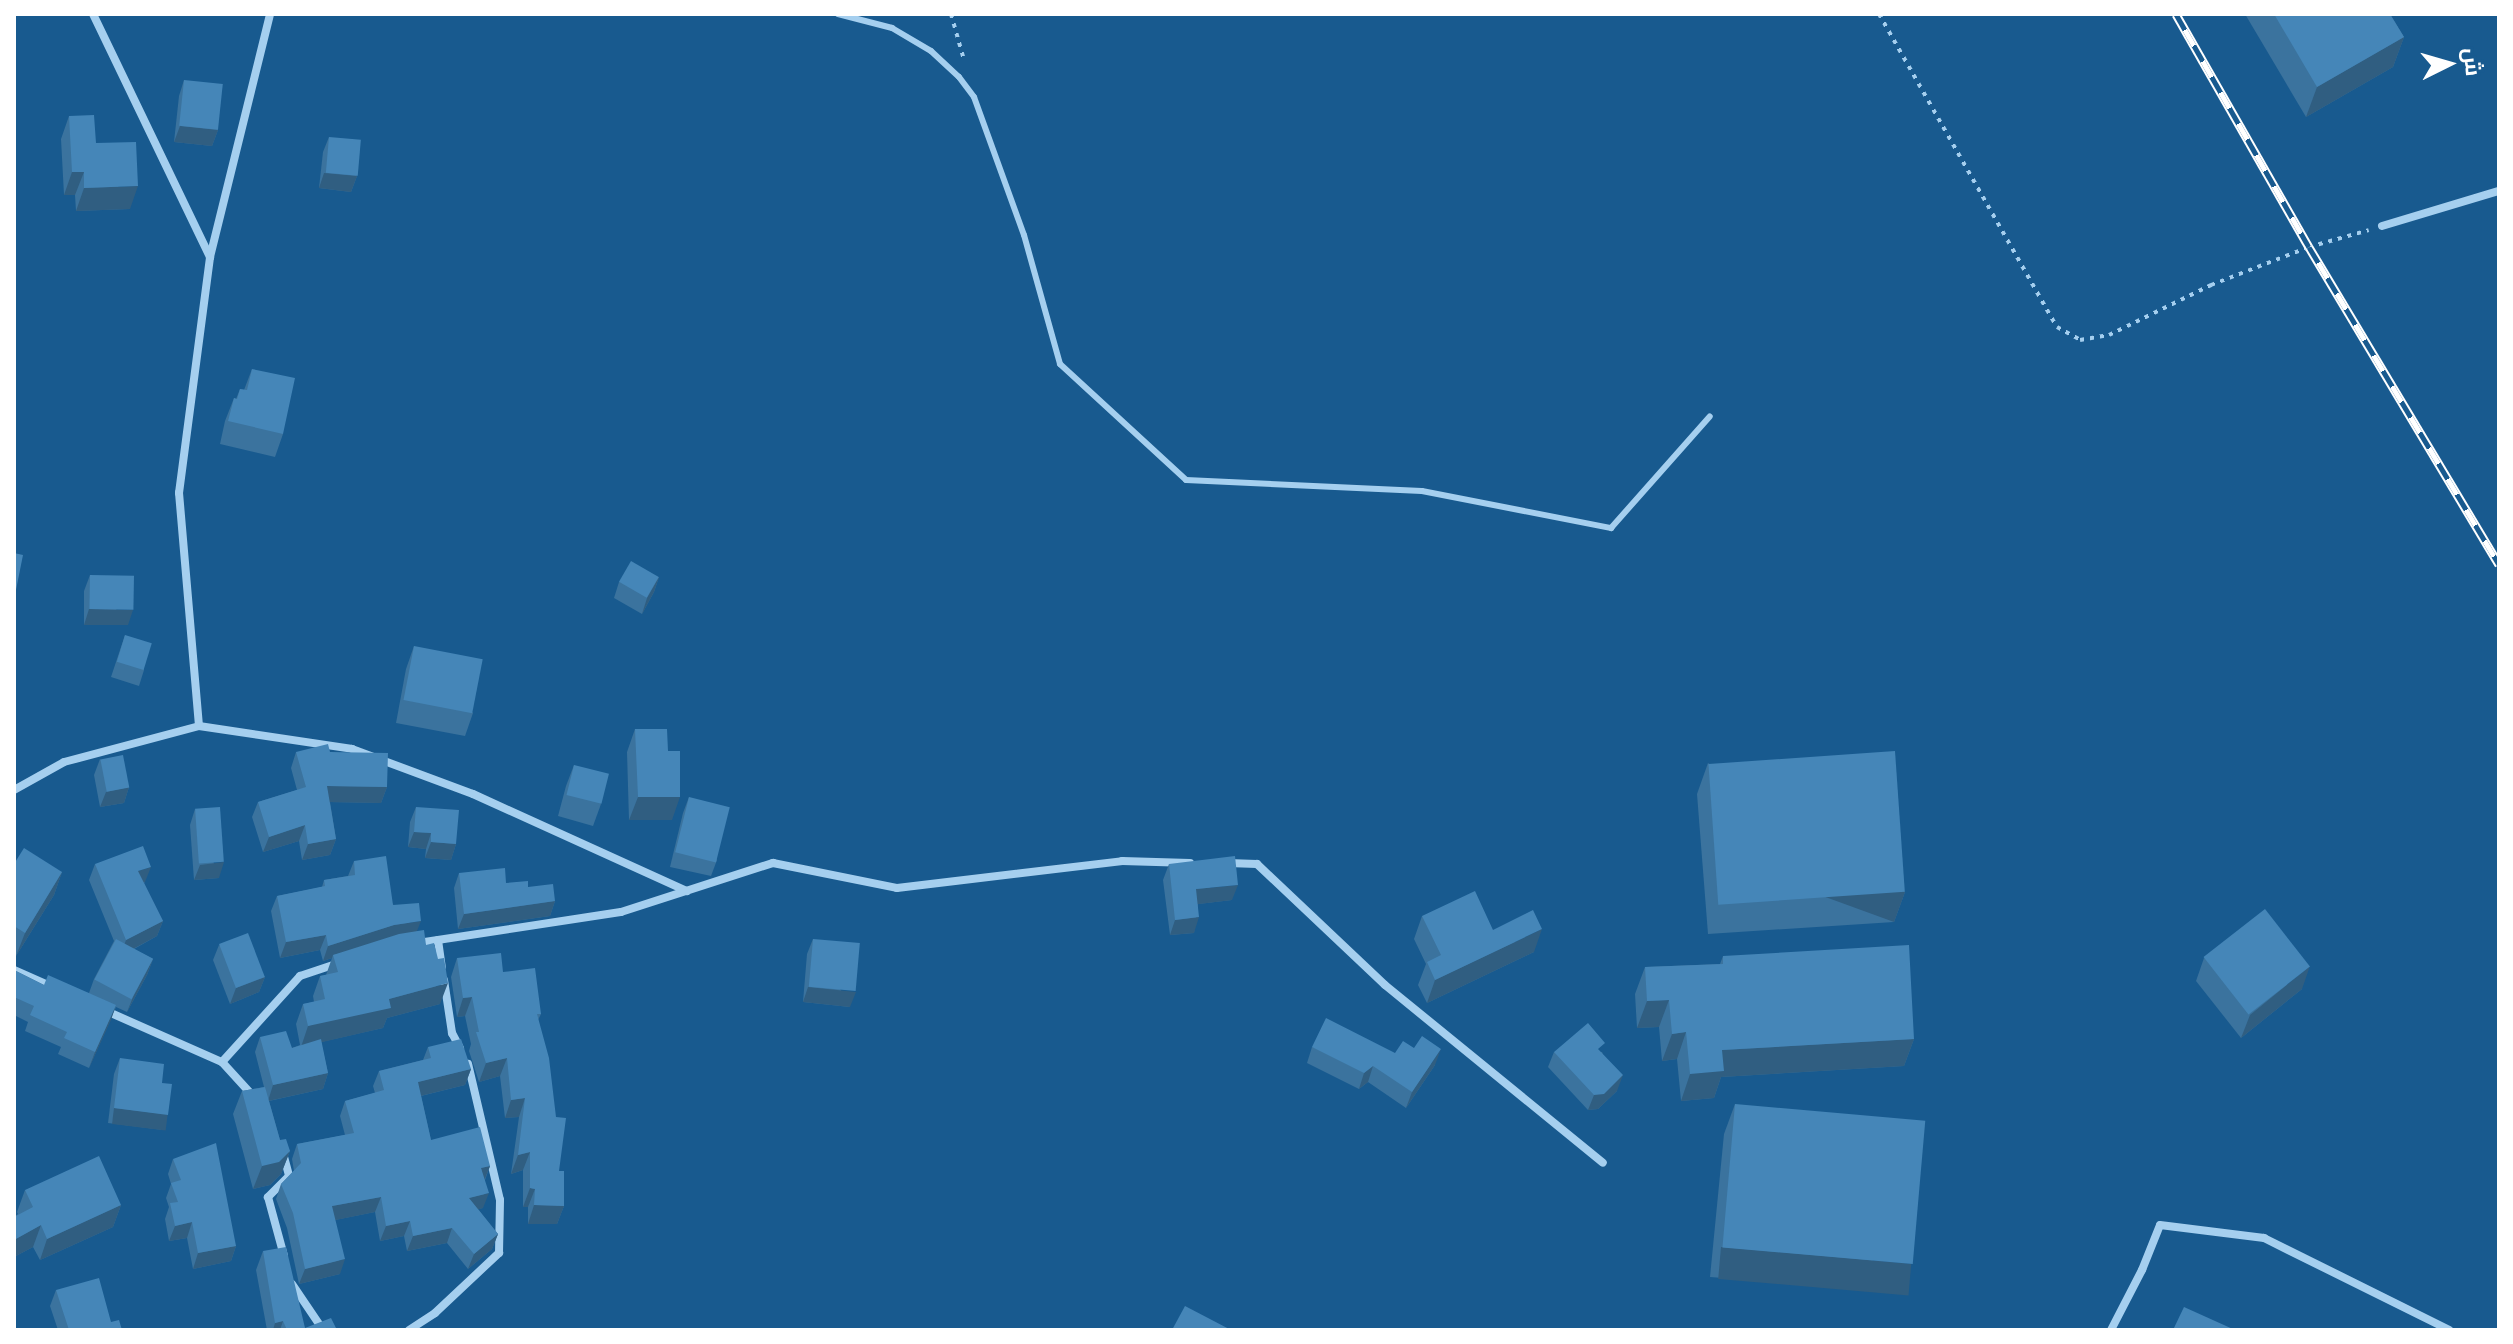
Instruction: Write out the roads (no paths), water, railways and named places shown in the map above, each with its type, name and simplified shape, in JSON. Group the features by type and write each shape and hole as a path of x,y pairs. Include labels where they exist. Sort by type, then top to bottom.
{"street":[{"path":"93,14 210,257"},
{"path":"199,726 179,493 210,257 270,14"},
{"path":"2382,226 2499,191"},
{"path":"14,790 64,762 199,726 352,749 473,794 687,891"},
{"path":"402,945 621,912 773,863 897,888 1122,861 1197,863"},
{"path":"1212,863 1257,864 1385,985 1603,1163"},
{"path":"409,1330 435,1313 499,1253 500,1200 467,1062 452,1033 438,940"},
{"path":"222,1062 300,976 345,961"},
{"path":"14,970 69,994"},
{"path":"97,1007 222,1062 262,1106"},
{"path":"281,1147 289,1176 268,1197 293,1288 323,1330"},
{"path":"2111,1330 2142,1270 2160,1225 2264,1238 2449,1330"}],"lane":[{"path":"838,14 892,28 931,51 974,97 1024,235 1060,364 1186,480 1422,491 1611,528 1710,416"}],"railway":[{"path":"2176,14 2309,247 2499,565"}]}
